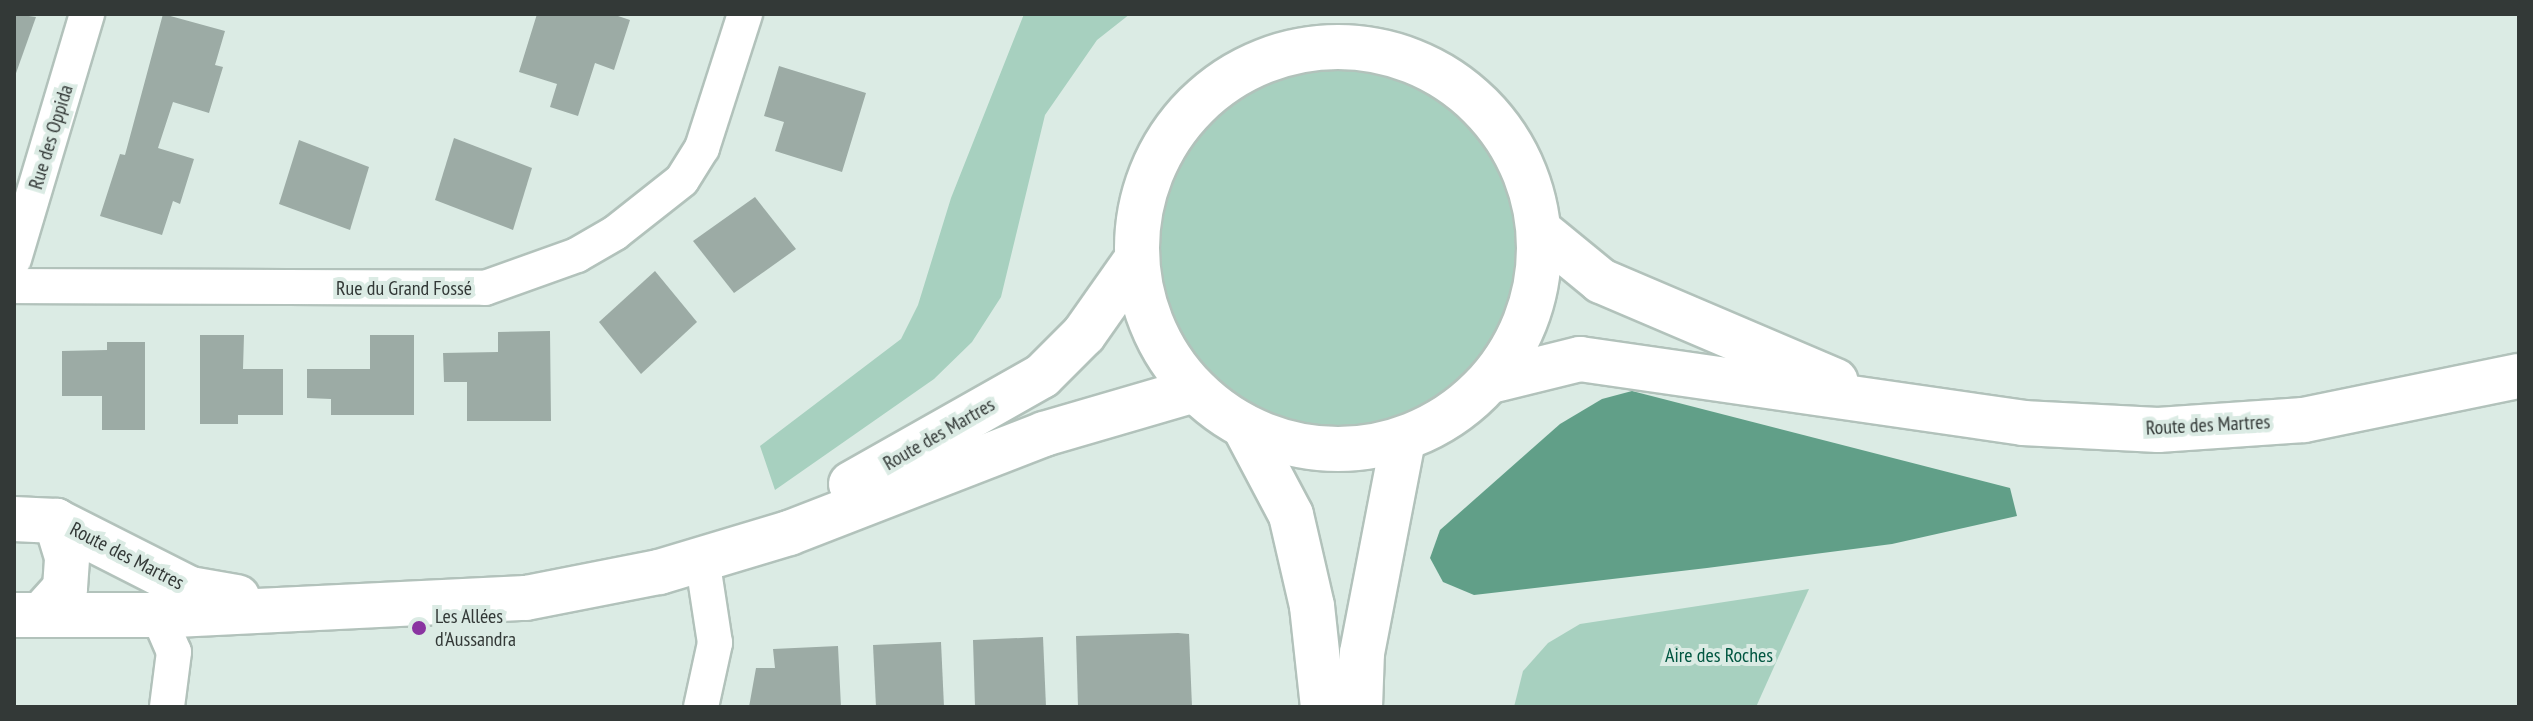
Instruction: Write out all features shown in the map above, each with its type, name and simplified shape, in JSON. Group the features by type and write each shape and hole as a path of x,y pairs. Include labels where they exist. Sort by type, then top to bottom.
{"main road":[{"path":"1357,46 1407,56 1452,80 1491,113 1525,168 1540,231 1537,285 1521,336 1491,381 1451,416 1403,440 1350,450 1296,446 1245,428 1194,390 1154,330 1136,260 1142,199 1166,142 1206,95 1257,62 1306,47 1357,46"},
{"path":"1540,231 1601,281 1894,405"},
{"name":"Route des Martres","path":"702,558 786,521 1042,376 1084,334 1136,260"},
{"path":"1491,381 1580,359 1894,405"},
{"name":"Route des Martres","path":"1894,405 2023,423 2158,430 2304,420 2519,376"},
{"name":"Route des Martres","path":"27,615 158,615 286,606 526,598 702,558 789,533 1044,434 1194,390"},
{"path":"1245,428 1291,515 1312,606 1323,707"},
{"path":"1360,707 1362,653 1403,440"},
{"path":"27,615 65,588 67,557 35,520"},
{"name":"Route des Martres","path":"35,520 190,589 286,606"}],"street":[{"name":"Rue des Oppida","path":"14,259 87,14"},
{"name":"Rue du Grand Fossé","path":"14,286 485,288 577,255 615,233 682,180 702,148 745,14"},
{"path":"701,707 715,643 702,558"},
{"path":"158,615 174,652 167,707"}],"green space":[{"path":"1024,14 1130,14 1097,40 1045,115 1001,297 972,342 934,379 775,490 760,446 901,339 918,305 951,198"},
{"path":"1318,47 1358,47 1396,55 1433,70 1466,92 1494,120 1516,153 1531,190 1539,228 1536,287 1516,343 1494,376 1466,404 1433,426 1396,441 1358,449 1318,449 1280,441 1243,426 1210,404 1182,376 1160,343 1145,306 1137,268 1137,228 1145,190 1160,153 1182,120 1210,92 1243,70 1280,55"},
{"name":"Aire des Roches","path":"1809,589 1756,707 1514,707 1523,671 1548,643 1580,624"}],"shaded area":[{"path":"1632,391 2010,488 2017,516 1892,544 1474,595 1443,582 1430,558 1440,530 1560,424 1602,399"}],"building":[{"path":"14,14 36,17 15,76 14,76"},
{"path":"163,14 225,31 215,65 223,67 209,113 173,102 158,148 194,159 180,204 173,201 162,235 100,216 120,154 125,155"},
{"path":"537,14 612,14 630,20 614,70 595,63 578,116 550,107 557,84 519,72"},
{"path":"779,66 866,93 842,172 775,151 784,122 764,116"},
{"path":"454,138 532,168 513,230 435,200"},
{"path":"299,140 369,167 350,230 279,204"},
{"path":"755,197 796,249 734,293 693,241"},
{"path":"655,271 697,322 641,374 599,322"},
{"path":"550,331 551,421 467,421 467,382 444,382 443,353 498,352 498,332"},
{"path":"200,335 244,335 243,369 283,369 283,415 238,415 238,424 200,424"},
{"path":"370,335 414,335 414,415 331,415 331,399 307,398 307,369 370,369"},
{"path":"107,342 145,342 145,430 102,430 102,396 62,396 62,351 107,350"},
{"path":"1189,634 1192,707 1078,707 1076,636"},
{"path":"1043,637 1046,707 975,707 973,640"},
{"path":"941,642 944,707 876,707 873,645"},
{"path":"838,646 841,707 749,707 756,668 775,668 773,649"}],"place":[{"name":"Les Allées d'Aussandra","path":"419,628"}]}
